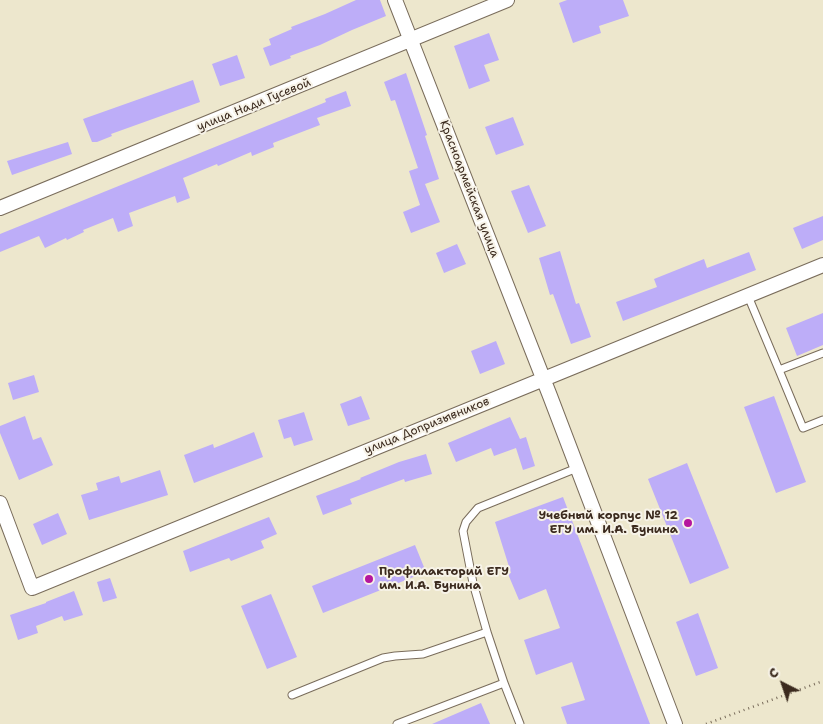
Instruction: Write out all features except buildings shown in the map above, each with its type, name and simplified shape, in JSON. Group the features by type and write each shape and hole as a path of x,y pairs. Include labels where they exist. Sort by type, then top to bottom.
{"street":[{"name":"Красноармейская улица","path":"395,0 675,724"},
{"name":"улица Нади Гусевой","path":"0,208 507,0"},
{"name":"улица Допризывников","path":"0,503 32,588 823,265"}],"lane":[{"path":"748,296 803,428 823,420"},
{"path":"780,370 823,354"},
{"path":"520,724 486,632 471,574 463,531 466,522 478,508 487,503 577,468"},
{"path":"292,695 383,658 423,654 486,632"},
{"path":"397,724 504,683"}],"path":[{"path":"706,724 823,681"}],"place":[{"name":"Учебный корпус № 12 ЕГУ им. И.А. Бунина","path":"688,523"},
{"name":"Профилакторий ЕГУ им. И.А. Бунина","path":"369,579"}]}
